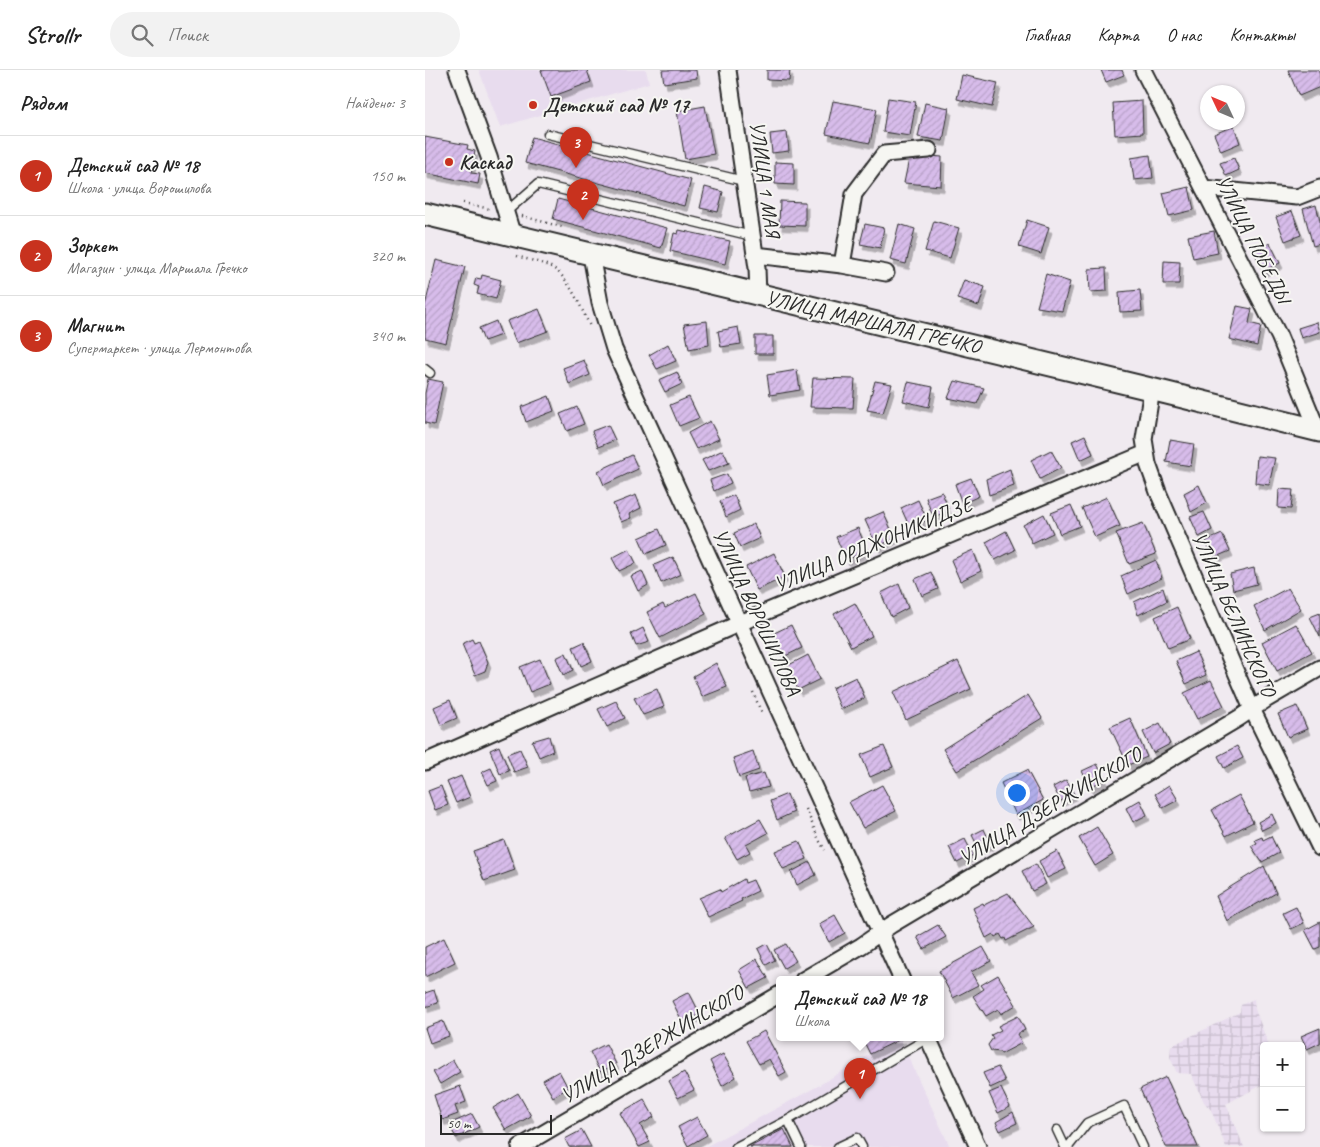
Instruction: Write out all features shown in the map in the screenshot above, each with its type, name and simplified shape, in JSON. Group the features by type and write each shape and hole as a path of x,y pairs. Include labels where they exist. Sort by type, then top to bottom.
{"main road":[{"name":"УЛИЦА МАРШАЛА ГРЕЧКО","path":"425,214 514,246 591,255 1152,389 1319,431"}],"street":[{"path":"457,70 489,157 514,246"},
{"name":"УЛИЦА 1 МАЯ","path":"728,70 755,255 758,295"},
{"name":"УЛИЦА ПОБЕДЫ","path":"1143,70 1279,336 1319,431"},
{"path":"842,264 854,194 879,160 884,154 929,150"},
{"path":"1203,188 1297,197 1320,188"},
{"name":"УЛИЦА ВОРОШИЛОВА","path":"591,255 600,303 614,349 900,976"},
{"path":"755,255 842,264 886,273"},
{"name":"УЛИЦА БЕЛИНСКОГО","path":"1152,389 1144,439 1145,453 1158,492 1253,709 1320,848"},
{"name":"УЛИЦА ОРДЖОНИКИДЗЕ","path":"425,762 739,624 1145,453"},
{"name":"УЛИЦА ДЗЕРЖИНСКОГО","path":"810,976 1320,668"},
{"name":"УЛИЦА ДЗЕРЖИНСКОГО","path":"520,1147 776,996"},
{"path":"929,1041 978,1147"}],"lane":[{"path":"548,134 744,181"},
{"path":"506,212 538,184 752,236"},
{"path":"736,1147 788,1120 923,1041"},
{"path":"1057,1130 1066,1147 1087,1123 1124,1106 1143,1147"},
{"path":"788,1120 801,1147"},
{"path":"839,1147 857,1138 862,1147"}],"path":[{"path":"514,246 557,271 571,290 591,330"},
{"path":"752,690 753,696 765,719"},
{"path":"806,805 807,814 829,857"}],"shaded area":[{"name":"Детский сад № 17","path":"479,70 646,70 649,83 500,127"},
{"path":"1254,999 1255,1009 1267,1042 1260,1042 1260,1086 1226,1104 1244,1147 1226,1147 1211,1110 1204,1102 1191,1074 1177,1073 1170,1057 1171,1046 1240,1012 1241,1005"},
{"path":"896,1041 901,1041 950,1147 705,1147 818,1086 870,1054"}],"building":[{"path":"541,70 587,70 591,82 551,97"},
{"path":"662,70 696,70 697,78 664,83"},
{"path":"767,70 790,70 789,81 767,80"},
{"path":"1101,70 1122,70 1124,75 1106,82"},
{"path":"1288,70 1318,70 1320,87 1299,96"},
{"path":"962,75 998,83 992,107 957,99"},
{"path":"888,98 916,102 910,136 883,132"},
{"path":"833,101 877,109 870,143 826,134"},
{"path":"1142,101 1143,133 1115,135 1113,103"},
{"path":"925,103 949,108 943,141 918,137"},
{"path":"705,106 714,154 685,159 677,111"},
{"path":"1224,130 1235,130 1240,143 1221,151 1214,134"},
{"path":"787,132 789,151 772,153 770,134"},
{"name":"Каскад","path":"425,137 468,145 467,149 475,151 471,173 480,174 478,184 425,173"},
{"path":"532,137 691,180 684,206 525,163"},
{"path":"910,154 942,157 941,186 904,183"},
{"path":"1150,155 1153,178 1134,180 1131,158"},
{"path":"1234,158 1239,170 1226,176 1220,163"},
{"path":"775,162 794,163 794,185 775,184"},
{"path":"705,187 723,192 718,212 700,208"},
{"path":"1189,187 1194,210 1169,216 1163,193"},
{"path":"558,199 667,228 661,248 553,219"},
{"path":"780,201 805,202 805,226 779,225"},
{"path":"1316,205 1320,221 1320,244 1313,246 1303,209"},
{"path":"1292,211 1301,235 1285,241 1276,217"},
{"path":"1027,220 1049,227 1041,254 1019,247"},
{"path":"934,221 959,228 950,258 925,251"},
{"path":"865,224 884,228 880,248 860,244"},
{"path":"899,224 915,229 906,264 890,260"},
{"path":"679,230 730,241 725,264 670,251 674,233 678,234"},
{"path":"1214,231 1218,253 1193,258 1188,236"},
{"path":"1270,243 1280,263 1263,271 1254,251"},
{"path":"436,260 465,267 446,343 425,338 425,306"},
{"path":"1164,261 1180,262 1179,284 1163,284"},
{"path":"1106,268 1107,291 1090,292 1089,269"},
{"path":"1046,274 1070,282 1062,311 1037,307"},
{"path":"482,275 501,280 496,299 477,294 479,287 474,285 476,278 481,279"},
{"path":"964,280 985,287 979,306 957,299"},
{"path":"1140,290 1142,311 1120,312 1119,292"},
{"path":"1237,306 1252,309 1249,323 1261,326 1257,346 1229,339"},
{"path":"539,309 548,331 516,343 507,321"},
{"path":"496,321 501,335 484,341 479,328"},
{"path":"707,321 709,345 689,349 684,324"},
{"path":"1317,322 1320,332 1301,338 1298,328"},
{"path":"738,327 741,344 721,347 718,331"},
{"path":"755,336 773,336 773,354 755,354"},
{"path":"668,344 676,361 657,369 649,355"},
{"path":"584,360 590,375 569,384 563,368"},
{"path":"797,370 800,390 770,395 767,375"},
{"path":"677,372 682,384 665,392 659,380"},
{"path":"813,378 855,379 853,408 810,407"},
{"path":"428,379 443,382 434,425 425,423 425,393"},
{"path":"875,381 892,384 883,413 867,410"},
{"path":"955,381 984,388 977,404 948,398"},
{"path":"908,382 933,387 929,407 903,401"},
{"path":"549,396 554,411 526,422 521,407"},
{"path":"689,397 699,418 679,426 670,405"},
{"path":"577,407 584,424 567,431 560,414"},
{"path":"710,421 719,439 696,449 688,433"},
{"path":"608,425 615,440 598,447 592,431"},
{"path":"1085,435 1093,454 1080,460 1072,441"},
{"path":"1170,440 1194,444 1191,466 1166,462"},
{"path":"723,450 729,463 708,471 702,460"},
{"path":"1051,450 1061,468 1040,479 1031,460"},
{"path":"632,455 638,469 604,485 598,471"},
{"path":"1257,456 1275,458 1269,485 1255,483"},
{"path":"1010,469 1014,486 989,495 986,479"},
{"path":"727,474 731,483 714,491 710,480"},
{"path":"971,478 979,496 962,504 955,484"},
{"path":"1199,485 1207,503 1191,512 1184,493"},
{"path":"1279,489 1293,490 1291,509 1278,508"},
{"path":"942,492 949,511 933,517 926,498"},
{"path":"636,495 641,508 629,514 631,518 621,522 613,504"},
{"path":"734,495 740,510 726,517 720,501"},
{"path":"1107,497 1120,526 1095,537 1082,508"},
{"path":"918,500 927,520 910,528 901,508"},
{"path":"1071,505 1080,526 1060,534 1051,513"},
{"path":"883,512 895,538 877,547 865,520"},
{"path":"1204,512 1212,530 1199,537 1190,517"},
{"path":"1044,514 1053,533 1032,543 1023,525"},
{"path":"1143,523 1156,554 1129,564 1116,533"},
{"path":"754,524 760,538 740,547 734,533"},
{"path":"858,528 867,551 846,560 836,537"},
{"path":"659,529 666,545 646,554 639,538"},
{"path":"1006,531 1015,550 995,560 986,542"},
{"path":"1222,534 1230,551 1213,558 1206,541"},
{"path":"629,549 636,563 619,571 612,558"},
{"path":"973,550 981,571 960,581 951,560"},
{"path":"774,553 785,577 757,590 746,567"},
{"path":"673,557 681,574 661,583 654,565"},
{"path":"1156,560 1162,578 1128,594 1121,576"},
{"path":"1254,568 1257,584 1233,590 1230,574"},
{"path":"642,571 648,585 638,591 631,576"},
{"path":"931,572 938,589 922,596 915,579"},
{"path":"899,584 908,608 891,617 881,593"},
{"path":"1163,588 1167,601 1138,615 1134,602"},
{"path":"1288,588 1301,609 1265,630 1254,606"},
{"path":"696,593 706,614 660,638 647,612 663,604 665,608"},
{"path":"855,603 872,636 851,647 834,614"},
{"path":"1177,607 1190,639 1168,648 1155,617"},
{"path":"1320,613 1320,637 1310,617"},
{"path":"1296,624 1312,652 1277,671 1262,642"},
{"path":"791,625 802,648 783,657 772,634"},
{"path":"643,628 649,642 636,646 631,634"},
{"path":"472,639 474,643 479,641 488,662 485,671 475,675 462,644"},
{"path":"584,642 592,661 581,666 573,647"},
{"path":"1196,652 1206,675 1186,684 1176,661"},
{"path":"566,653 573,670 563,675 556,658"},
{"path":"808,655 820,679 798,690 787,666"},
{"path":"540,659 550,684 530,692 520,667"},
{"path":"958,661 971,689 906,720 893,692"},
{"path":"716,663 727,687 702,697 693,676"},
{"path":"856,677 865,698 841,709 832,688"},
{"path":"1211,680 1224,706 1197,719 1184,693"},
{"path":"657,689 664,707 643,715 634,698"},
{"path":"1028,695 1042,718 957,771 943,749"},
{"path":"450,700 457,718 441,725 434,707"},
{"path":"616,701 625,718 607,727 598,709"},
{"path":"1297,706 1307,729 1288,737 1278,714"},
{"path":"1130,718 1147,757 1128,765 1110,727"},
{"path":"1160,723 1170,744 1153,753 1143,732"},
{"path":"549,736 553,751 539,757 532,741"},
{"path":"499,746 509,771 500,774 490,750"},
{"path":"884,746 893,767 870,777 861,755"},
{"path":"1237,746 1243,758 1224,768 1218,756"},
{"path":"520,749 528,767 514,772 507,754"},
{"path":"753,751 759,770 739,777 733,758"},
{"path":"1097,764 1105,779 1090,787 1082,771"},
{"path":"491,768 497,781 488,785 482,772"},
{"path":"1027,770 1043,800 1016,815 1001,783"},
{"path":"764,773 769,787 749,792 745,778"},
{"path":"461,776 470,797 456,803 447,782"},
{"path":"1066,780 1074,794 1061,801 1053,787"},
{"path":"882,785 896,811 863,828 849,802"},
{"path":"1169,785 1178,800 1163,808 1155,794"},
{"path":"441,786 448,805 435,810 428,791"},
{"path":"787,794 794,812 777,820 770,801"},
{"path":"1239,795 1253,822 1226,836 1212,810"},
{"path":"1140,800 1147,815 1133,822 1126,808"},
{"path":"1272,814 1276,823 1262,830 1258,822"},
{"path":"760,819 768,833 746,845 750,852 737,859 725,838"},
{"path":"1097,827 1113,855 1095,866 1079,838"},
{"path":"984,829 991,844 979,849 972,835"},
{"path":"1271,836 1279,853 1262,862 1251,846 1257,843 1255,840 1262,837 1263,840"},
{"path":"965,839 973,855 957,863 949,847"},
{"path":"504,840 515,870 484,881 473,851"},
{"path":"799,841 807,859 783,869 775,851"},
{"path":"1057,851 1066,869 1047,878 1039,861"},
{"path":"810,862 816,875 797,885 791,872"},
{"path":"1036,864 1046,884 1032,891 1022,871"},
{"path":"1264,866 1276,893 1227,921 1216,896"},
{"path":"744,879 745,883 753,880 758,891 708,917 699,898 720,889 721,892"},
{"path":"1008,893 1034,927 1006,941 1000,934 995,937 993,934 986,938 973,908 983,903 984,905"},
{"path":"1296,907 1304,923 1291,929 1283,913"},
{"path":"835,915 845,933 829,942 819,924"},
{"path":"1320,922 1320,947 1315,949 1305,930"},
{"path":"938,925 946,937 924,949 917,937"},
{"path":"444,938 455,962 425,977 425,947"},
{"path":"767,944 775,960 766,965 758,949"},
{"path":"786,944 796,961 784,968 774,950"},
{"path":"983,947 991,961 971,972 978,985 953,998 944,981 944,976 942,976 939,971"},
{"path":"757,959 768,978 749,988 739,970"},
{"path":"998,975 1016,1005 1001,1014 998,1009 986,1016 973,996 984,989 981,985"},
{"path":"434,990 438,1003 425,1007 425,993"},
{"path":"689,992 700,1014 683,1023 672,1001"},
{"path":"1018,1016 1025,1030 1017,1034 1022,1043 1001,1054 1000,1052 991,1051 988,1045 993,1038 991,1035 1001,1030 998,1026"},
{"path":"443,1021 449,1036 430,1043 425,1028"},
{"path":"1320,1028 1320,1043 1307,1049 1301,1036"},
{"path":"764,1031 786,1072 779,1076 769,1059 759,1064 746,1041"},
{"path":"864,1041 897,1041 870,1054"},
{"path":"606,1044 616,1064 600,1072 590,1052"},
{"path":"723,1054 736,1077 722,1086 710,1061"},
{"path":"453,1060 460,1072 440,1084 433,1072"},
{"path":"998,1067 1005,1081 990,1088 983,1073"},
{"path":"559,1071 568,1088 553,1097 543,1080"},
{"path":"684,1072 694,1090 678,1098 669,1081"},
{"path":"1166,1077 1198,1147 1166,1147 1140,1089"},
{"path":"460,1086 466,1102 455,1106 458,1114 442,1120 434,1095"},
{"path":"1001,1088 1010,1107 998,1113 989,1093"},
{"path":"518,1093 531,1116 506,1130 493,1108"},
{"path":"644,1099 654,1117 640,1125 650,1142 639,1147 620,1113"},
{"path":"1013,1112 1017,1123 1000,1131 996,1122"},
{"path":"472,1114 479,1127 456,1138 449,1124"},
{"path":"697,1117 707,1135 688,1146 678,1127"},
{"path":"784,1129 793,1147 750,1147"},
{"path":"582,1130 591,1147 569,1147 565,1139"}],"place":[{"name":"Детский сад № 17","path":"533,105"},
{"name":"Каскад","path":"449,162"},
{"name":"Магнит","path":"576,168"},
{"name":"Зоркет","path":"583,220"},
{"name":"Детский сад № 18","path":"860,1099"}]}
